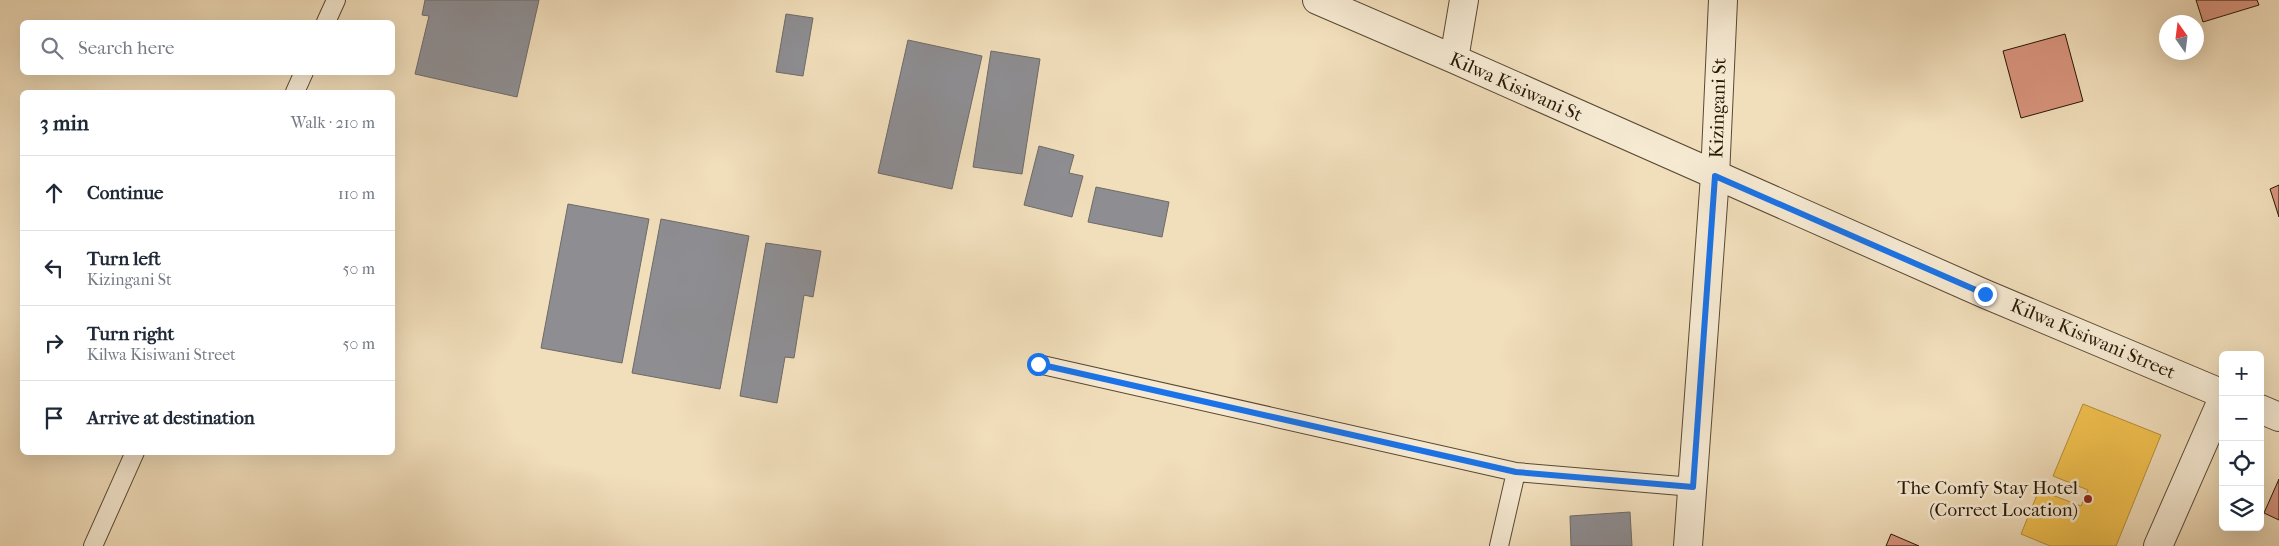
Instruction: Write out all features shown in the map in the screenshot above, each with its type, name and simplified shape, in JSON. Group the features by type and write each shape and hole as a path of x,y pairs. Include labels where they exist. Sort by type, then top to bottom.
{"street":[{"name":"Kilwa Kisiwani St","path":"1316,0 1454,58 1715,176"},
{"path":"1454,58 1464,0"},
{"name":"Kizingani St","path":"1688,546 1715,176 1722,0"},
{"name":"Kilwa Kisiwani Street","path":"1715,176 1985,294 2219,392"},
{"path":"2158,546 2219,407"},
{"path":"2264,411 2279,417"}],"lane":[{"path":"327,20 336,0"},
{"path":"296,90 303,75"},
{"path":"1038,364 1516,472 1693,487"},
{"path":"93,546 134,455"},
{"path":"1499,546 1516,472"}],"building: Homes":[{"path":"2083,404 2161,435 2116,546 2050,546 2021,534 2039,490 2081,506 2088,490 2053,476"}],"building: Industry":[{"path":"425,0 539,0 517,97 415,74 429,16 422,15"},
{"path":"786,14 813,18 803,76 776,72"},
{"path":"908,40 982,56 952,189 878,173"},
{"path":"991,51 1040,59 1022,174 973,167"},
{"path":"1039,146 1074,155 1069,173 1083,176 1072,217 1024,205"},
{"path":"1096,187 1169,202 1162,237 1088,222"},
{"path":"568,204 649,219 622,363 541,348"},
{"path":"661,219 749,236 720,389 632,373"},
{"path":"766,243 821,251 813,297 804,295 794,358 785,357 777,403 740,396"},
{"path":"1630,512 1632,546 1571,546 1570,516"}],"building: Other":[{"path":"2196,0 2257,0 2259,5 2204,22 2204,15 2201,15"},
{"path":"2065,34 2083,101 2021,118 2003,51"},
{"path":"2279,185 2279,217 2270,189"},
{"path":"2279,479 2279,520 2264,513"},
{"path":"1891,534 1919,546 1886,546"}],"place":[{"name":"The Comfy Stay Hotel (Correct Location)","path":"2088,499"}],"route":[{"path":"1038,364 1516,472 1693,487 1715,176 1985,294"}]}
